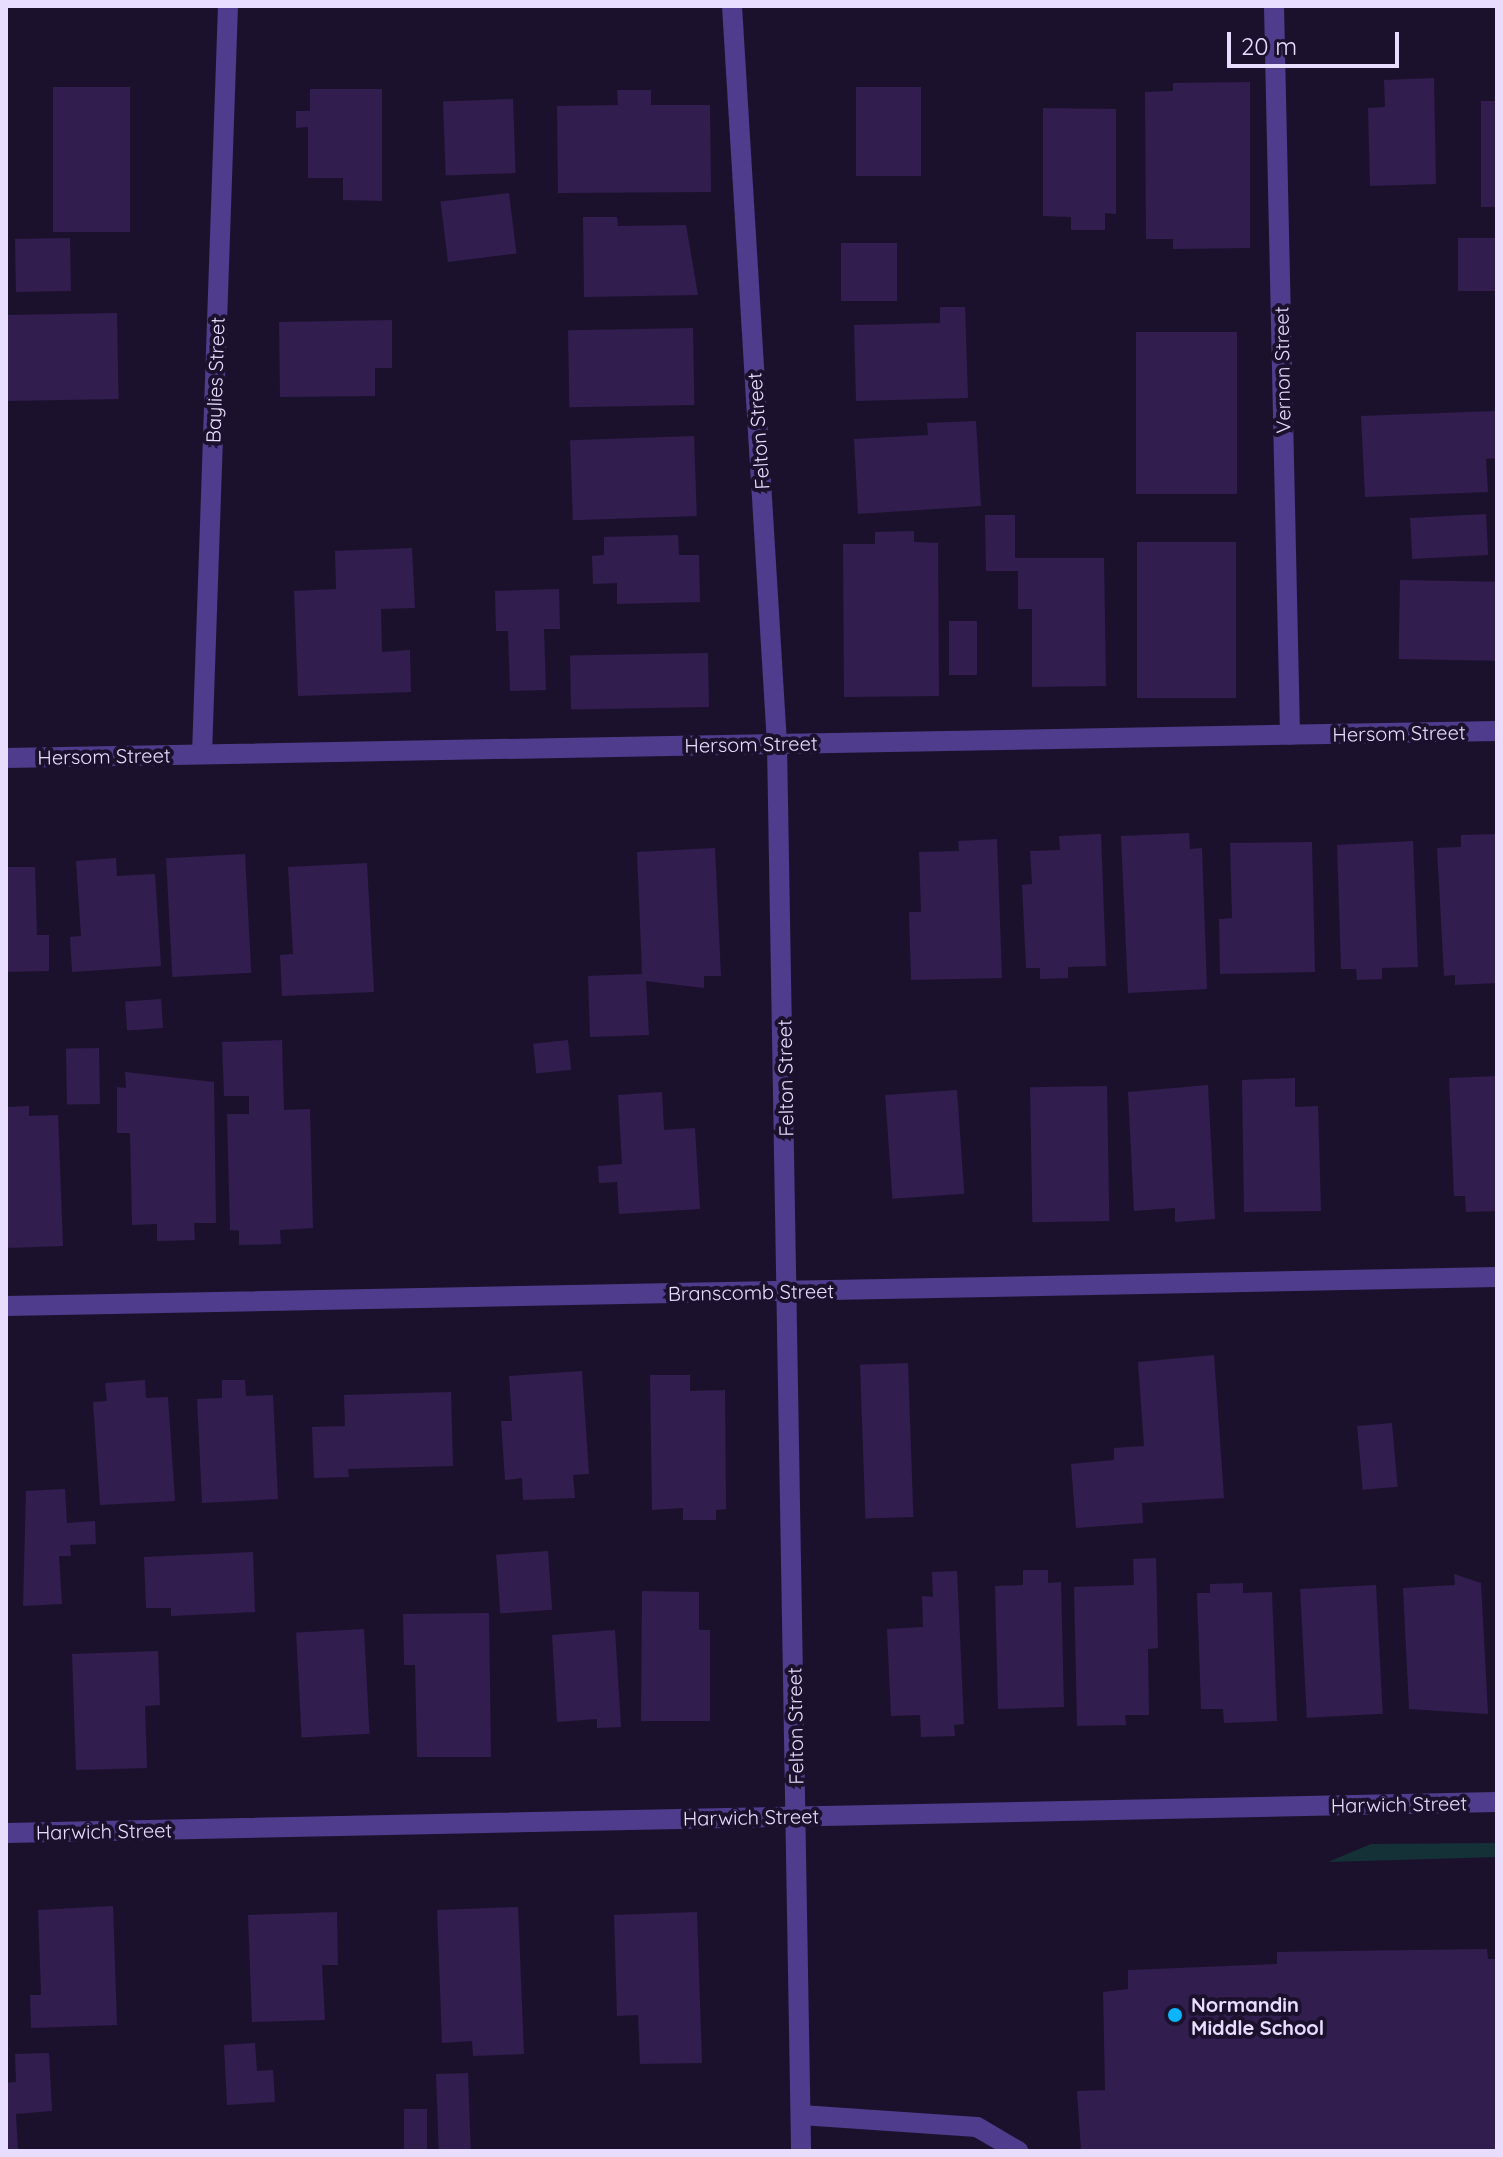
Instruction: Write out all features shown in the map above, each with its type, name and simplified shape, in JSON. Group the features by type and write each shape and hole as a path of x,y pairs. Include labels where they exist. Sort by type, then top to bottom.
{"street":[{"name":"Baylies Street","path":"202,754 228,6"},
{"name":"Felton Street","path":"732,6 777,744 790,1291 801,2151"},
{"name":"Vernon Street","path":"1274,6 1290,735"},
{"name":"Hersom Street","path":"6,758 1497,731"},
{"name":"Branscomb Street","path":"6,1306 1497,1277"},
{"name":"Harwich Street","path":"6,1833 1497,1802"},
{"path":"801,2115 977,2127 1018,2151"}],"green space":[{"path":"1496,1843 1497,1857 1328,1862 1371,1844"}],"building":[{"path":"1434,78 1436,184 1370,186 1368,108 1385,107 1384,80"},
{"path":"1250,82 1250,248 1173,249 1173,239 1146,239 1145,92 1173,91 1173,83"},
{"path":"53,87 130,87 130,232 53,232"},
{"path":"856,87 921,87 921,176 856,176"},
{"path":"310,89 382,89 382,201 343,200 343,178 308,178 308,127 296,128 296,111 310,111"},
{"path":"617,90 651,90 651,105 710,105 711,192 558,193 557,106 618,105"},
{"path":"513,99 516,173 446,175 443,101"},
{"path":"1481,101 1497,101 1497,207 1481,207"},
{"path":"1043,108 1116,109 1116,214 1105,213 1105,230 1071,230 1071,217 1043,216"},
{"path":"509,193 516,254 448,262 441,201"},
{"path":"583,217 617,217 618,226 686,225 698,295 584,297"},
{"path":"70,238 71,291 16,292 15,239"},
{"path":"1458,238 1497,238 1497,291 1458,291"},
{"path":"841,243 897,243 897,301 841,301"},
{"path":"940,307 965,307 968,398 856,401 854,325 940,323"},
{"path":"117,313 119,399 8,401 6,315"},
{"path":"392,320 392,368 375,368 375,396 280,397 279,322"},
{"path":"693,328 694,405 569,407 568,330"},
{"path":"1136,332 1237,332 1237,494 1136,494"},
{"path":"1496,411 1497,458 1486,459 1488,492 1365,497 1361,416"},
{"path":"976,421 981,506 858,514 854,439 928,435 927,423"},
{"path":"694,436 697,516 573,520 570,440"},
{"path":"1486,514 1488,555 1412,559 1410,518"},
{"path":"985,515 1015,515 1015,558 1104,558 1106,686 1032,687 1032,609 1018,609 1018,571 986,571"},
{"path":"914,531 914,542 938,543 939,696 844,697 843,544 875,544 875,532"},
{"path":"678,535 679,555 699,555 700,602 617,604 617,583 593,584 592,556 604,555 604,537"},
{"path":"1137,542 1236,542 1236,698 1137,698"},
{"path":"412,548 415,608 381,609 382,652 410,650 411,692 298,696 294,591 336,589 335,551"},
{"path":"1400,580 1497,582 1496,661 1399,659"},
{"path":"559,589 560,629 544,629 546,690 510,691 508,631 496,631 495,591"},
{"path":"949,621 977,621 977,675 949,675"},
{"path":"708,653 709,707 571,709 570,655"},
{"path":"1189,833 1190,849 1202,848 1207,989 1128,993 1121,836"},
{"path":"1101,834 1106,966 1068,967 1068,978 1040,979 1040,968 1026,968 1022,885 1032,884 1030,851 1060,850 1059,836"},
{"path":"1496,834 1497,983 1455,985 1455,975 1444,976 1437,848 1461,847 1461,835"},
{"path":"997,839 1002,978 911,980 909,912 921,912 919,852 959,851 958,841"},
{"path":"1413,841 1418,967 1382,968 1382,979 1357,980 1356,969 1341,969 1337,845"},
{"path":"1312,842 1315,972 1220,974 1219,919 1232,918 1230,843"},
{"path":"715,848 721,976 704,976 704,988 646,981 649,1035 590,1037 588,976 642,974 637,852"},
{"path":"245,854 251,973 172,977 166,858"},
{"path":"116,858 117,876 155,874 161,966 72,972 70,937 81,936 76,861"},
{"path":"367,863 374,992 282,996 280,955 293,954 288,867"},
{"path":"6,867 35,867 37,935 49,935 49,971 6,972"},
{"path":"161,999 163,1028 127,1030 125,1002"},
{"path":"282,1040 284,1110 310,1109 313,1228 280,1230 281,1244 239,1245 239,1231 230,1230 227,1114 249,1114 249,1096 224,1096 222,1042"},
{"path":"568,1040 571,1070 536,1073 533,1044"},
{"path":"99,1048 100,1104 67,1105 66,1049"},
{"path":"125,1072 214,1082 216,1223 194,1223 195,1240 157,1241 157,1224 132,1225 130,1133 117,1133 117,1087 126,1088"},
{"path":"1497,1076 1497,1211 1466,1212 1465,1196 1454,1196 1449,1078"},
{"path":"1295,1078 1295,1107 1318,1106 1321,1211 1244,1212 1242,1080"},
{"path":"1208,1085 1215,1219 1175,1222 1175,1208 1134,1211 1128,1092"},
{"path":"1107,1086 1109,1221 1032,1222 1030,1087"},
{"path":"957,1090 964,1194 892,1199 885,1095"},
{"path":"662,1092 664,1130 695,1128 700,1209 619,1214 617,1182 599,1183 598,1166 622,1164 618,1095"},
{"path":"29,1106 29,1116 58,1115 63,1246 6,1248 6,1107"},
{"path":"1214,1355 1224,1498 1142,1503 1143,1523 1076,1528 1071,1464 1114,1460 1114,1448 1144,1446 1138,1362"},
{"path":"908,1363 913,1517 865,1519 860,1365"},
{"path":"582,1371 589,1474 573,1475 575,1498 523,1500 522,1478 505,1480 501,1421 512,1421 509,1376"},
{"path":"650,1375 690,1375 690,1391 725,1390 726,1509 716,1510 716,1520 683,1520 683,1508 652,1510"},
{"path":"145,1380 146,1398 168,1397 175,1501 100,1505 93,1402 107,1401 105,1383"},
{"path":"222,1380 245,1380 246,1396 273,1395 278,1499 202,1503 197,1399 222,1398"},
{"path":"451,1392 453,1466 348,1469 349,1477 314,1478 312,1427 345,1426 344,1395"},
{"path":"1392,1423 1398,1487 1363,1490 1357,1426"},
{"path":"65,1489 67,1523 95,1521 96,1544 70,1545 71,1556 59,1556 62,1604 23,1606 26,1491"},
{"path":"548,1551 552,1610 500,1613 496,1555"},
{"path":"253,1552 255,1612 171,1616 171,1608 146,1608 144,1557"},
{"path":"1156,1558 1158,1648 1148,1649 1149,1715 1125,1715 1126,1725 1077,1726 1074,1587 1134,1585 1133,1559"},
{"path":"1023,1570 1048,1570 1048,1583 1061,1582 1064,1707 998,1709 995,1586 1023,1585"},
{"path":"957,1571 964,1724 954,1725 955,1736 921,1737 920,1715 891,1716 887,1629 923,1627 922,1596 933,1597 932,1572"},
{"path":"1454,1574 1481,1583 1488,1714 1409,1709 1403,1588 1455,1585"},
{"path":"1243,1583 1243,1593 1272,1592 1277,1721 1224,1723 1223,1709 1201,1709 1197,1593 1210,1593 1210,1584"},
{"path":"1376,1585 1383,1714 1307,1718 1300,1589"},
{"path":"642,1591 699,1592 699,1630 710,1630 710,1721 641,1721"},
{"path":"489,1613 491,1757 417,1757 415,1665 404,1665 403,1614"},
{"path":"364,1629 369,1734 302,1737 296,1633"},
{"path":"615,1630 621,1727 597,1728 597,1719 557,1722 552,1635"},
{"path":"158,1651 160,1705 145,1706 147,1768 76,1770 72,1654"},
{"path":"113,1906 117,2025 31,2028 30,1995 41,1995 38,1910"},
{"path":"518,1907 524,2054 473,2056 472,2041 442,2043 437,1910"},
{"path":"337,1912 338,1965 322,1965 325,2020 252,2022 248,1915"},
{"path":"697,1912 702,2063 640,2064 638,2015 617,2016 614,1915"},
{"path":"1487,1949 1488,1959 1497,1959 1497,2151 1081,2151 1077,2091 1105,2090 1103,1992 1128,1989 1128,1970 1277,1964 1277,1952"},
{"path":"255,2043 257,2071 273,2070 275,2102 227,2105 224,2045"},
{"path":"49,2053 52,2111 16,2114 18,2151 6,2151 6,2083 16,2082 15,2054"},
{"path":"468,2073 471,2151 439,2151 436,2074"},
{"path":"404,2109 427,2109 427,2151 404,2151"}],"place":[{"name":"Normandin Middle School","path":"1175,2015"}]}
